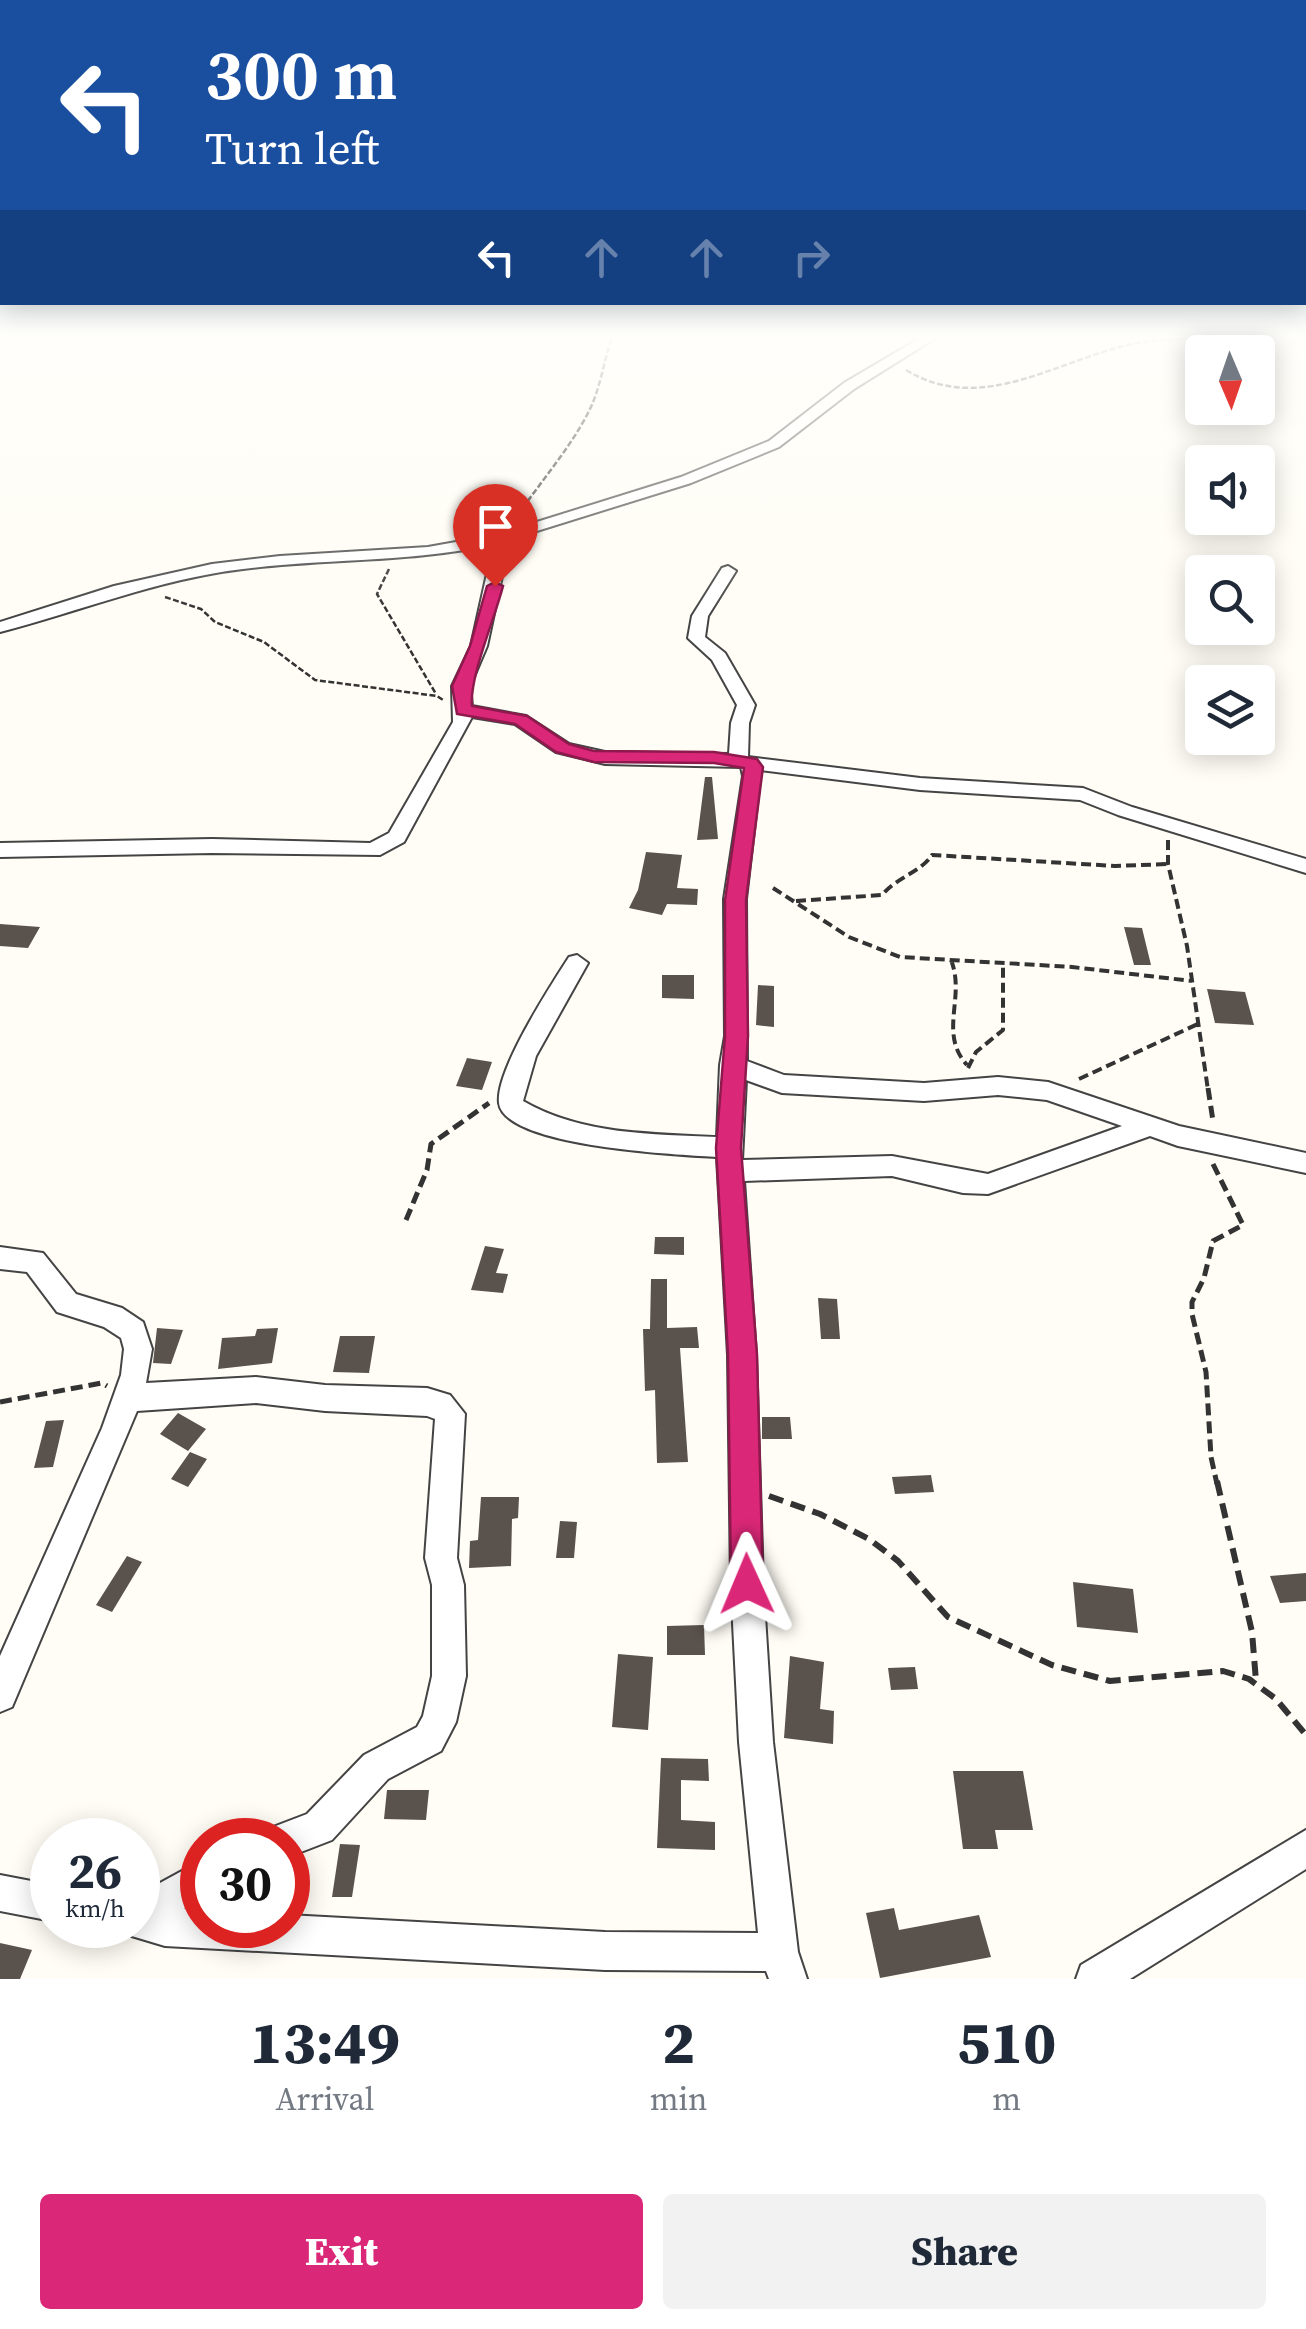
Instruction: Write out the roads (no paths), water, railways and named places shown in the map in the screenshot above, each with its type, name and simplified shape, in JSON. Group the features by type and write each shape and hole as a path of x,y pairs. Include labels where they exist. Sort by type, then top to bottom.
{"street":[{"path":"0,850 212,846 373,850 397,837 463,712 461,686 483,631 500,550 534,526 634,497 750,456 800,426"},
{"path":"0,627 125,587 266,561 401,556 517,536"},
{"path":"160,1923 184,1928 605,1951 784,1966 756,1742 730,1160 732,1065 737,1036 736,900 753,776 744,762 739,729 746,705 719,658 696,638 700,616 728,572"},
{"path":"463,712 520,720 562,748 594,756 744,762 920,784 1072,792 1306,866"},
{"path":"577,963 542,1020 508,1099 511,1106 525,1115 583,1133 730,1160 892,1166 918,1169 965,1184 988,1184 1148,1127"},
{"path":"732,1065 782,1084 909,1091 967,1077 1061,1096 1148,1127 1306,1163"},
{"path":"0,1258 30,1259 67,1302 112,1317 133,1331 138,1350 135,1376 116,1429 0,1695"},
{"path":"126,1398 256,1390 325,1398 427,1402 440,1405 450,1414 441,1558 448,1586 448,1676 439,1722 428,1739 376,1767 319,1827 310,1831"},
{"path":"1095,1979 1306,1848"},
{"path":"0,1893 30,1899"}]}
